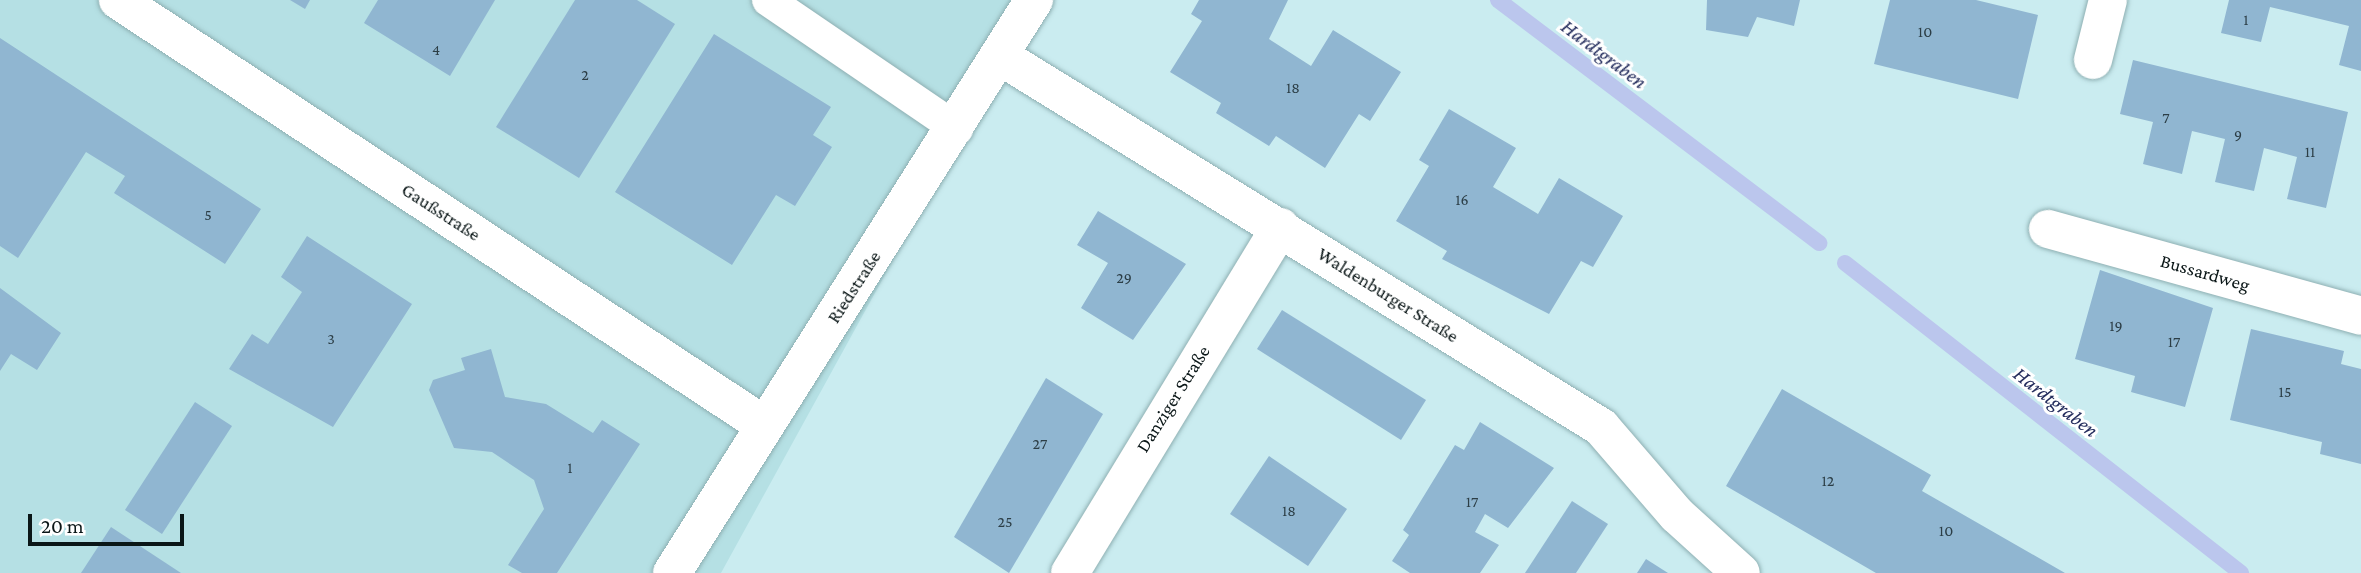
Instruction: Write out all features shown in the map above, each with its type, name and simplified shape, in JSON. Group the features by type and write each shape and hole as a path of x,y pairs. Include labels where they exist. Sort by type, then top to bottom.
{"street":[{"name":"Gaußstraße","path":"118,0 764,425"},
{"name":"Riedstraße","path":"672,573 764,425 1003,58 1034,0"},
{"path":"2093,60 2108,0"},
{"name":"Waldenburger Straße","path":"1003,58 1601,427 1678,515 1741,573"},
{"name":"Danziger Straße","path":"1070,573 1280,228"},
{"name":"Bussardweg","path":"2048,229 2361,316"}],"lane":[{"path":"768,0 957,129"}],"shaded area":[{"path":"0,0 1043,0 958,142 721,573 0,573"}],"building":[{"path":"290,0 310,0 305,9"},
{"path":"378,0 495,0 450,76 364,23"},
{"path":"575,0 637,0 675,24 579,178 496,127"},
{"path":"1199,0 1288,0 1269,39 1311,66 1333,30 1401,72 1370,121 1359,114 1325,168 1276,136 1269,146 1216,113 1221,103 1170,72 1202,21 1191,14"},
{"path":"1707,0 1800,0 1794,26 1757,17 1748,37 1706,30"},
{"path":"1890,0 1976,0 2038,15 2018,99 1874,64"},
{"path":"2229,0 2361,0 2361,71 2339,65 2349,26 2270,7 2261,42 2221,33"},
{"path":"714,34 831,107 813,135 832,147 795,206 776,195 732,265 615,192"},
{"path":"0,38 261,209 225,264 114,193 125,176 86,152 18,258 0,246"},
{"path":"2133,60 2348,112 2326,208 2287,199 2297,157 2264,148 2254,191 2215,182 2225,139 2192,131 2182,174 2143,164 2153,122 2120,114"},
{"path":"1449,109 1516,148 1493,187 1538,214 1559,178 1623,216 1593,267 1581,261 1549,314 1442,259 1447,251 1396,221 1429,166 1419,160"},
{"path":"1098,211 1186,264 1133,340 1081,308 1108,263 1077,245"},
{"path":"307,236 412,304 333,427 229,369 252,334 268,344 302,292 281,277"},
{"path":"2100,270 2213,308 2185,407 2131,392 2135,376 2075,359"},
{"path":"0,288 61,333 37,370 11,354 0,371"},
{"path":"1282,310 1426,400 1401,440 1257,349"},
{"path":"2251,329 2344,351 2341,364 2361,369 2361,464 2320,454 2322,442 2230,420"},
{"path":"491,349 505,397 546,404 593,433 602,420 640,444 557,573 522,573 508,565 544,509 534,480 492,452 454,448 429,390 433,380 465,370 461,358"},
{"path":"1046,378 1103,414 1009,573 954,537"},
{"path":"1782,389 1931,475 1922,491 2065,573 1876,573 1726,486"},
{"path":"195,402 232,426 162,534 125,510"},
{"path":"1480,422 1554,468 1508,528 1485,514 1475,532 1499,545 1480,573 1410,573 1392,561 1409,535 1403,530 1455,445 1464,450"},
{"path":"1269,456 1347,509 1308,566 1230,514"},
{"path":"1572,501 1608,524 1576,573 1525,573"},
{"path":"111,527 181,573 81,573"},
{"path":"1646,559 1668,573 1637,573"}],"waterway":[{"name":"Hardtgraben","path":"1498,0 1819,243"},
{"name":"Hardtgraben","path":"1845,263 2241,573"}]}
